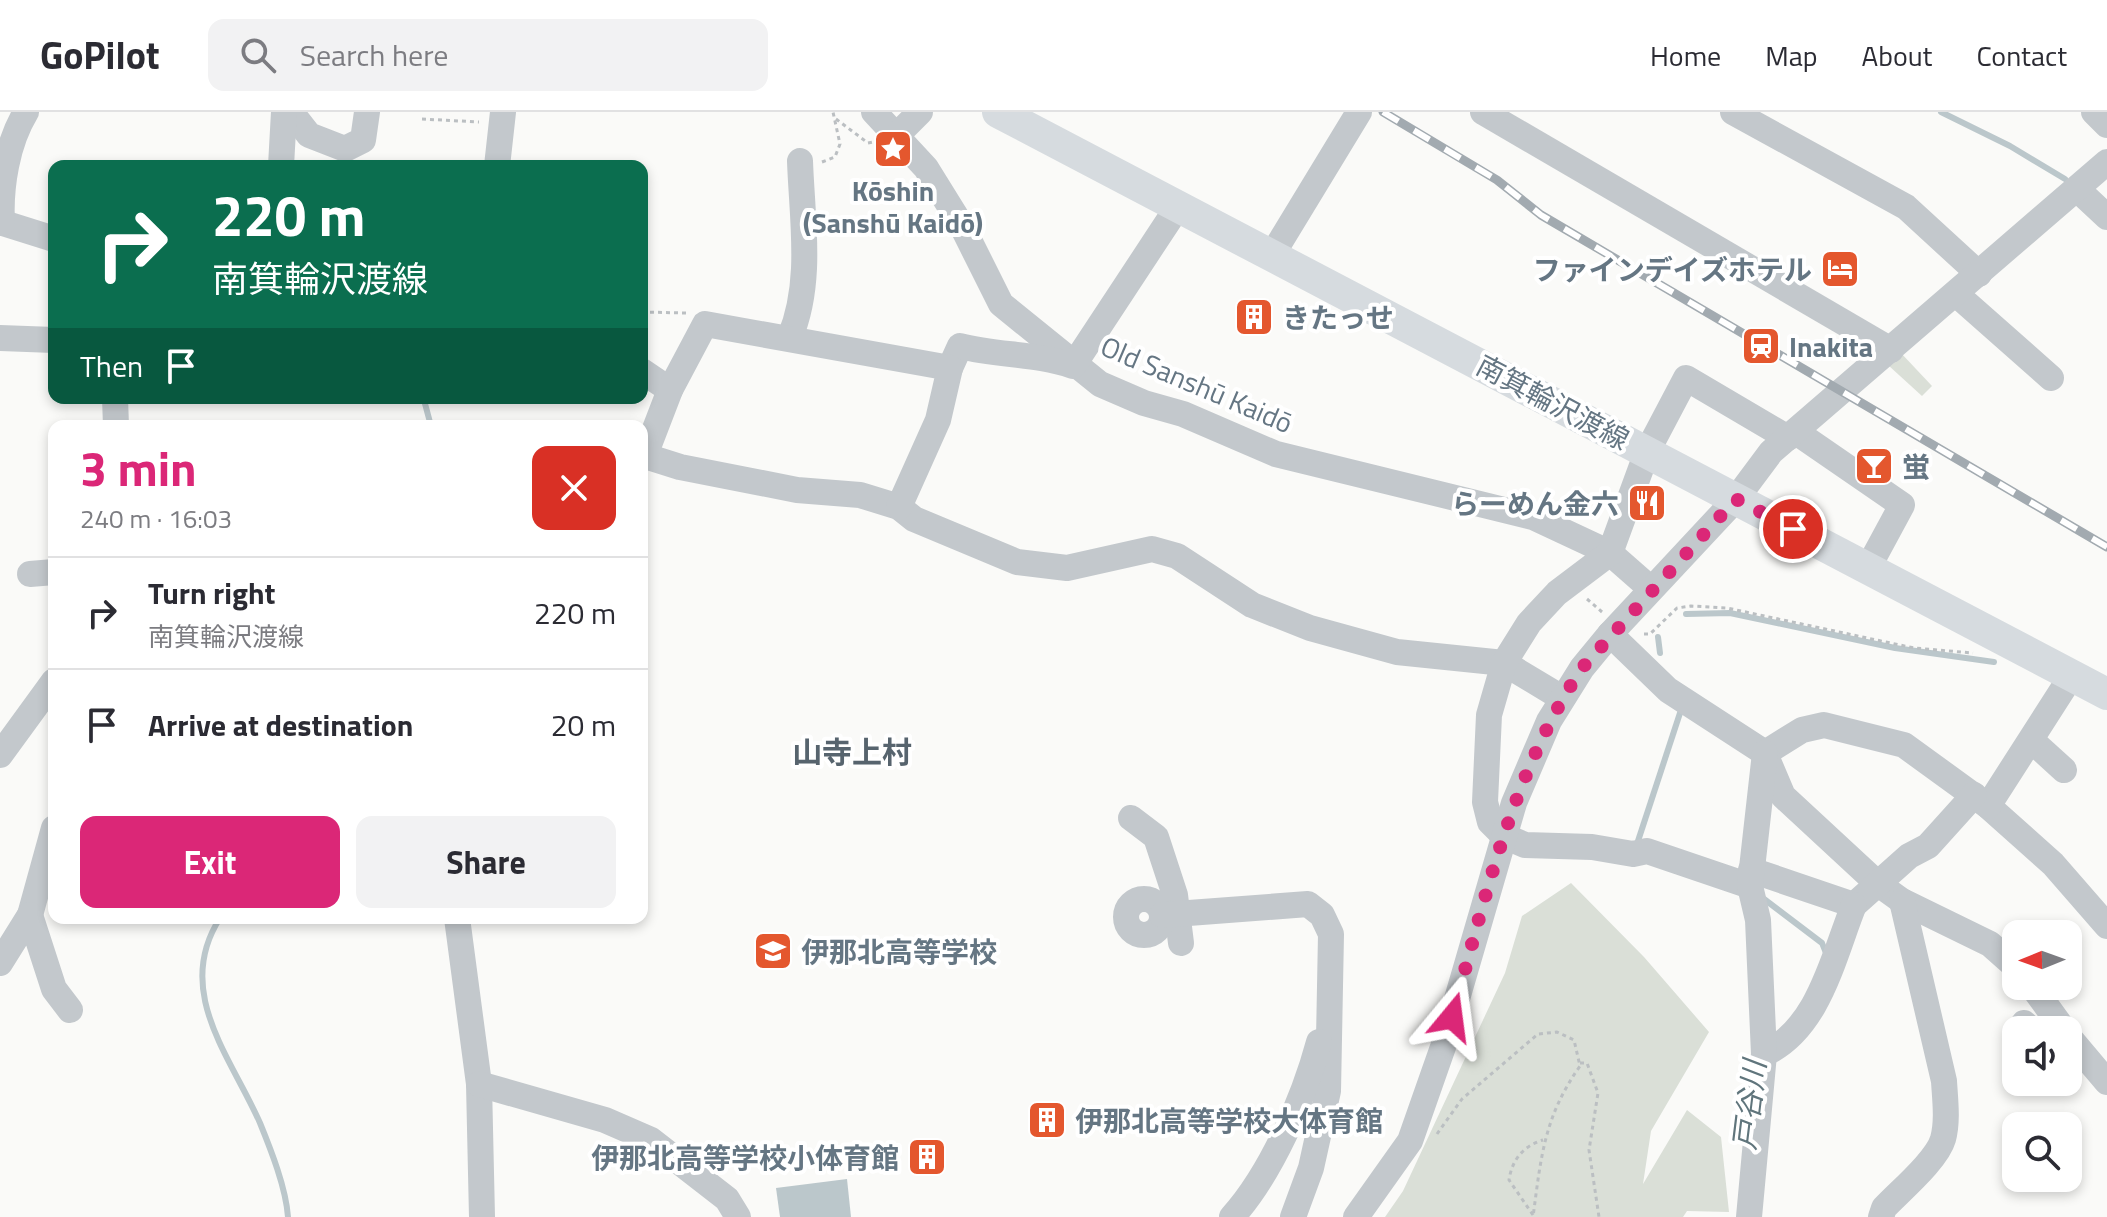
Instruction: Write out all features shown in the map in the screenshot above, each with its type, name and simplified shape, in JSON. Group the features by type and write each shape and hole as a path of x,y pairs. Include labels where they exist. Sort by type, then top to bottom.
{"main road":[{"name":"南箕輪沢渡線","path":"998,112 2107,694"}],"street":[{"path":"26,112 17,126 0,196 1,222 48,237"},
{"path":"281,160 284,112"},
{"path":"291,112 309,135 345,149 356,147 363,140 367,112"},
{"name":"Old Sanshū Kaidō","path":"874,112 926,168 962,226 1001,304 1073,366 1100,384 1183,414 1276,454 1533,517 1610,553 1651,589"},
{"path":"897,135 920,112"},
{"path":"1272,255 1359,112"},
{"path":"1483,112 1891,350"},
{"path":"1733,112 1906,207 1979,274"},
{"path":"2094,112 2107,125"},
{"path":"498,160 503,118"},
{"path":"790,337 799,316 805,244 800,161"},
{"path":"1356,1217 1410,1141 1443,1047 1504,836 1528,765 1562,698 1610,634 1736,499 1771,452 2107,162"},
{"path":"2077,189 2107,217"},
{"path":"899,507 938,420 950,368 960,346 993,355 1047,357 1073,366 1179,205"},
{"path":"1956,294 2051,378"},
{"path":"648,445 699,319 950,368"},
{"path":"0,338 48,340"},
{"path":"648,375 670,390"},
{"path":"1854,905 1640,853 1592,847 1525,845 1504,836 1490,822 1485,802 1489,715 1504,663 1529,623 1557,593 1610,553 1647,452 1686,378 1792,435 1902,505 1868,568"},
{"path":"648,456 680,467 797,490 860,495 899,507 914,519 1017,562 1067,568 1152,549 1177,556 1252,605 1310,628 1397,652 1504,663 1562,698"},
{"path":"1610,634 1668,690 1765,753 1783,796 1877,883 1902,901 1990,944 2002,955"},
{"path":"1774,1049 1807,1020 1854,905 1909,856 1928,846 1981,800 2028,747 2072,675"},
{"path":"0,755 48,689"},
{"path":"1765,753 1802,730 1824,725 1904,745 1981,800 2053,864 2106,923"},
{"path":"2028,747 2058,776"},
{"path":"1749,1217 1774,1049 1751,878 1765,753"},
{"path":"1131,818 1156,837 1170,914 1181,943"},
{"path":"48,860 40,903 54,989 70,1010"},
{"path":"1881,1217 1884,1208 1937,1151 1942,1139 1945,1111 1944,1081 1902,901"},
{"path":"0,963 40,903"},
{"path":"1170,914 1308,904 1322,915 1331,934 1328,1091 1311,1168 1293,1217"},
{"path":"458,924 479,1084 482,1217"},
{"path":"1232,1217 1281,1138 1310,1076 1331,998"},
{"path":"2082,1058 2107,1082"},
{"path":"479,1084 605,1120 651,1140 727,1199 738,1217"}],"path":[{"path":"800,161 816,165 835,157 840,144 833,112"},
{"path":"422,119 503,118"},
{"path":"836,119 868,143"},
{"path":"648,313 699,319"},
{"path":"1640,634 1650,634 1677,608 1727,608 1914,648 1983,654"},
{"path":"1435,1137 1462,1099 1538,1034 1557,1032 1574,1040 1580,1063 1551,1115 1543,1140 1533,1216"},
{"path":"1580,1063 1587,1063 1598,1093 1589,1150 1599,1217"},
{"path":"1533,1216 1509,1180 1511,1162 1534,1143 1543,1140"}],"shaded area":[{"path":"1900,352 1932,386 1922,396 1888,365"},
{"path":"1571,883 1644,957 1709,1032 1651,1131 1643,1184 1687,1110 1721,1137 1729,1212 1687,1211 1683,1217 1385,1217 1403,1191 1505,973 1522,916"},
{"path":"847,1179 851,1217 780,1217 776,1188"}],"waterway":[{"path":"1941,112 2010,146 2065,179"},
{"path":"425,404 429,420"},
{"name":"戸谷川","path":"1686,614 1730,613 1895,648 1994,662"},
{"name":"戸谷川","path":"1658,637 1660,653"},
{"name":"戸谷川","path":"1637,844 1681,710"},
{"name":"戸谷川","path":"1764,899 1822,943 1826,953"},
{"path":"217,924 207,945 202,972 204,998 222,1048 269,1145 288,1217"}],"railway":[{"path":"1383,112 1497,180 1541,215 2107,547"}],"place":[{"name":"Kōshin (Sanshū Kaidō)","path":"893,149"},
{"name":"ファインデイズホテル","path":"1840,269"},
{"name":"きたっせ","path":"1254,317"},
{"name":"Inakita","path":"1761,346"},
{"name":"蛍","path":"1874,466"},
{"name":"らーめん金六","path":"1647,503"},
{"name":"伊那北高等学校","path":"773,951"},
{"name":"伊那北高等学校大体育館","path":"1047,1120"},
{"name":"伊那北高等学校小体育館","path":"927,1157"}],"district":[{"name":"山寺上村","path":"852,752"}],"route":[{"path":"1452,1017 1504,836 1528,765 1543,732 1582,668 1736,499 1793,529"}]}
